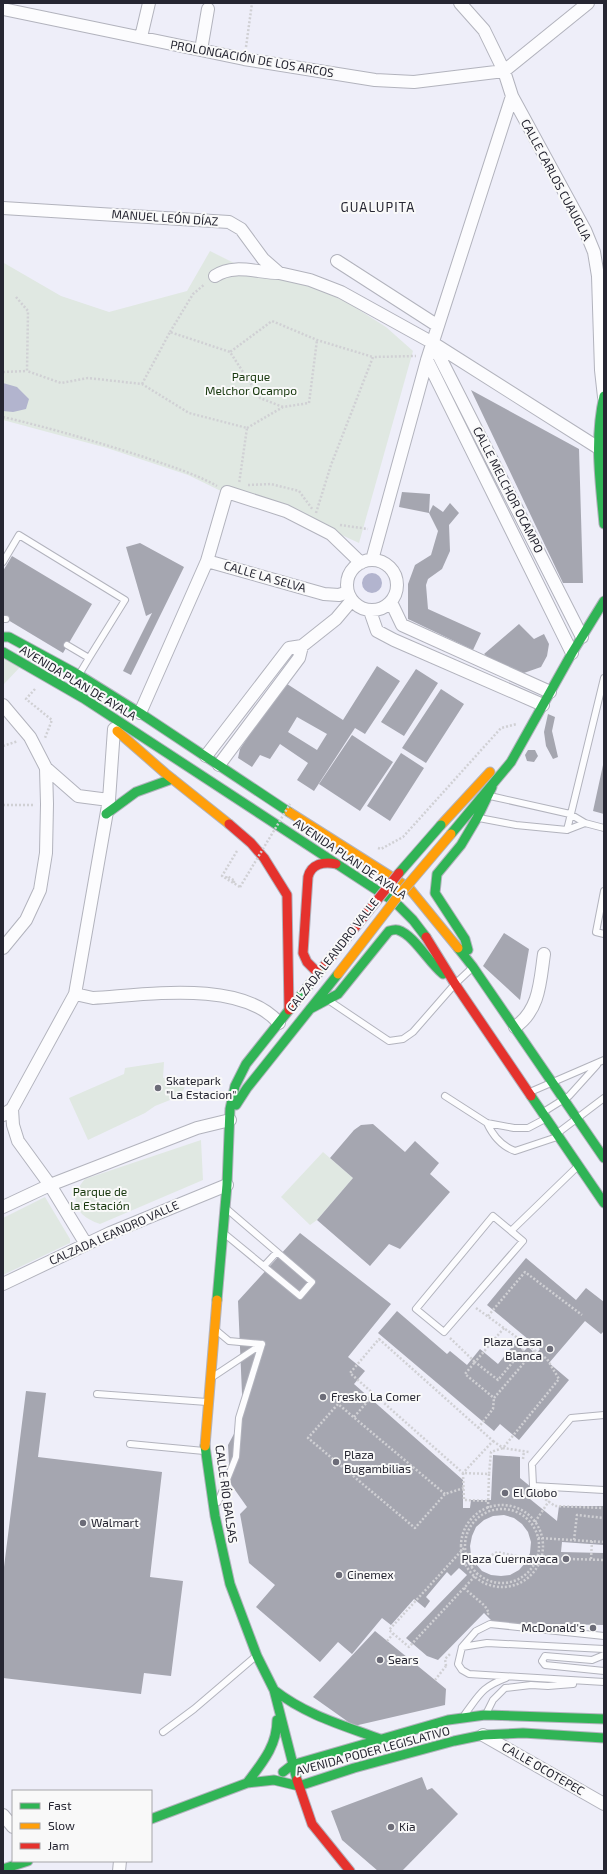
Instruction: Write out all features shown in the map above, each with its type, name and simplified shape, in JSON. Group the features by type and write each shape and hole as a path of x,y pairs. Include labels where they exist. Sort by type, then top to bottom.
{"street":[{"path":"141,38 149,3"},
{"name":"CALLE CARLOS CUAUGLIA","path":"460,3 484,30 504,71 512,96 585,230 594,252 598,276 600,370 604,397"},
{"path":"504,71 588,3"},
{"name":"PROLONGACIÓN DE LOS ARCOS","path":"11,8 141,38 244,59 375,80 414,82 504,71"},
{"path":"200,50 208,9"},
{"path":"366,562 380,530 428,358 512,96"},
{"name":"MANUEL LEÓN DÍAZ","path":"3,208 229,222 241,229 263,259 279,273 310,280 341,292 433,343"},
{"path":"337,261 438,326"},
{"path":"215,276 223,270 238,269 263,273 279,273"},
{"path":"433,343 597,447"},
{"name":"CALLE MELCHOR OCAMPO","path":"433,343 582,637"},
{"name":"CALLE MELCHOR OCAMPO","path":"428,358 572,653"},
{"path":"604,397 597,447 604,524"},
{"path":"140,713 207,561 227,492 286,511 331,534 366,562"},
{"name":"CALLE LA SELVA","path":"207,561 324,594 350,596"},
{"path":"324,594 348,577 352,570 366,562 380,561 388,565 397,579 398,587 391,602 385,607 370,611 358,606 350,596 348,577"},
{"path":"206,756 289,648 302,646 336,620 350,596"},
{"name":"CALZADA LEANDRO VALLE","path":"230,1120 236,1104 247,1088 396,900 451,834 490,791 511,762 572,653 604,601"},
{"path":"391,602 402,625 550,692"},
{"path":"370,611 377,631 394,640 543,705"},
{"name":"AVENIDA PLAN DE AYALA","path":"3,636 10,637 74,682 83,698 213,781 336,864 391,898 408,914 436,949 455,984 543,1116 604,1203"},
{"path":"219,765 299,658 302,646"},
{"name":"AVENIDA PLAN DE AYALA","path":"3,652 74,682 140,713 409,888 421,900 473,967 604,1158"},
{"path":"83,698 114,729 172,779 230,822 265,857 279,878 287,895 289,1010"},
{"path":"3,705 30,737 46,768 78,796 109,800"},
{"path":"86,1244 50,1185 18,1141 7,1112 75,994 109,800 114,729"},
{"name":"CALZADA LEANDRO VALLE","path":"230,1120 232,1097 240,1075 246,1064 381,894 502,758 528,734"},
{"path":"3,948 26,920 40,890 46,852 46,768"},
{"path":"106,814 133,792 146,786 172,779"},
{"path":"213,781 230,822"},
{"path":"473,967 465,939 435,893 435,884 437,874 461,845 477,818 490,791"},
{"path":"230,822 246,824"},
{"path":"261,824 275,823"},
{"path":"321,970 307,962 303,953 308,875 318,864 324,862 336,864"},
{"path":"310,1009 338,994 389,931 398,929 405,932 434,968 477,999"},
{"path":"499,1022 510,1028 523,1022 534,1005 537,997 544,954"},
{"path":"75,994 93,998 202,992 232,997 253,1004 279,1023"},
{"path":"3,1207 50,1185 197,1128 230,1120"},
{"name":"CALLE RÍO BALSAS","path":"230,1120 227,1185 206,1451 214,1510 230,1584 257,1656 274,1690 292,1765 312,1824 350,1871"},
{"name":"CALZADA LEANDRO VALLE","path":"3,1284 86,1244 227,1185"},
{"path":"274,1690 287,1701 315,1717 349,1727 380,1739"},
{"path":"247,1783 266,1757 275,1740 278,1723 274,1690"},
{"name":"AVENIDA PODER LEGISLATIVO","path":"274,1780 292,1765 448,1720 485,1716 604,1719"},
{"name":"AVENIDA PODER LEGISLATIVO","path":"274,1780 299,1786 354,1768 454,1741 483,1735 523,1733 604,1738"},
{"name":"CALLE OCOTEPEC","path":"483,1735 604,1804"},
{"path":"152,1819 247,1783 274,1780"},
{"path":"3,1815 12,1826"},
{"path":"3,1869 25,1862"}],"lane":[{"path":"3,562 19,535 125,600 74,682"},
{"path":"67,645 89,658"},
{"path":"567,830 604,678"},
{"path":"490,791 570,814 585,823 604,828"},
{"path":"477,818 516,825 567,830 585,823"},
{"path":"604,891 596,932 604,934"},
{"path":"329,1000 389,1041 402,1039 413,1032 455,984 473,967"},
{"path":"529,1093 551,1082 601,1062"},
{"path":"445,1096 487,1122 514,1128 528,1128 564,1099 601,1062"},
{"path":"487,1122 492,1134 505,1147 516,1151 557,1135 604,1098"},
{"path":"511,1231 578,1166"},
{"path":"223,1233 300,1296 312,1282 225,1208"},
{"path":"493,1216 523,1240 469,1303 444,1332 416,1309 493,1216"},
{"path":"264,1266 276,1252"},
{"path":"215,1329 229,1341 262,1344"},
{"path":"211,1378 262,1344"},
{"path":"214,1510 236,1457 239,1418 262,1344"},
{"path":"97,1394 209,1402"},
{"path":"604,1415 571,1418 532,1464 533,1486 604,1490"},
{"path":"130,1444 206,1451"},
{"path":"604,1636 490,1624 476,1631 462,1647 458,1664 462,1670 469,1674 604,1682"},
{"path":"462,1647 487,1643 604,1649"},
{"path":"604,1655 592,1660 546,1656 542,1661 545,1665 604,1671"},
{"path":"163,1732 194,1709 257,1656"},
{"path":"463,1718 482,1691 491,1683 510,1676"},
{"path":"485,1716 493,1700 505,1688 590,1682"}],"path":[{"path":"244,59 252,3"},
{"path":"142,384 170,332 193,294 215,276"},
{"path":"16,297 28,312 27,371"},
{"path":"230,352 272,321 317,340 373,357 428,358"},
{"path":"170,332 230,352 260,398 283,407"},
{"path":"3,372 27,371 61,383 88,378 142,384 189,413 247,428 283,407 310,403 317,340"},
{"path":"316,513 331,465 373,357"},
{"path":"3,417 72,434 136,455 198,476 227,492"},
{"path":"247,428 238,485 271,484 298,491 316,513 322,517"},
{"path":"335,525 380,530"},
{"path":"38,685 26,699 52,720 39,754"},
{"path":"403,837 501,728 536,719"},
{"path":"246,837 222,876 240,887 290,804"},
{"path":"488,1316 525,1272 582,1315"},
{"path":"469,1303 547,1359 559,1379 503,1448 491,1452 488,1508"},
{"path":"494,1398 465,1374 504,1328"},
{"path":"444,1332 475,1362 498,1380 528,1345"},
{"path":"489,1474 463,1473 350,1373 379,1339 493,1441 503,1448 540,1454"},
{"path":"478,1428 493,1409 494,1398 535,1350"},
{"path":"354,1417 374,1394"},
{"path":"445,1494 338,1404 308,1438 415,1528 445,1494 464,1488"},
{"path":"488,1501 464,1500 463,1473 493,1441"},
{"path":"535,1522 549,1501"},
{"path":"504,1505 517,1508 529,1515 535,1522 542,1538 543,1552 540,1560 531,1576 520,1584 506,1588 492,1587 480,1582 470,1573 463,1561 460,1548 462,1534 468,1522 478,1512 488,1508 504,1505"},
{"path":"504,1509 516,1512 527,1518 534,1528 538,1538 537,1558 527,1573 517,1580 506,1583 494,1583 483,1579 471,1567 467,1560 464,1548 466,1536 471,1524 480,1516 492,1510 504,1509"},
{"path":"574,1540 577,1515 604,1518"},
{"path":"538,1538 604,1542"},
{"path":"591,1559 592,1541"},
{"path":"464,1548 389,1630 409,1647 477,1574"},
{"path":"471,1567 497,1552 540,1560"},
{"path":"537,1558 604,1560"},
{"path":"464,1588 485,1606 489,1613 485,1617"},
{"path":"387,1641 393,1634"}],"green space":[{"name":"Parque Melchor Ocampo","path":"210,251 254,273 300,282 345,301 386,327 413,351 359,543 322,526 223,492 188,475 107,448 3,420 4,263 61,296 109,312 187,291"},
{"path":"3,655 22,665 4,684 3,683"},
{"path":"164,1062 163,1078 180,1077 186,1084 183,1091 175,1098 155,1106 145,1113 88,1140 69,1098 124,1074 125,1068"},
{"name":"Parque de la Estación","path":"201,1140 203,1180 100,1224 85,1217 80,1212 77,1206 76,1194 85,1179"},
{"path":"323,1152 353,1178 317,1220 310,1225 281,1197"},
{"name":"Parque de la Estación","path":"45,1197 70,1239 70,1243 3,1275 3,1218"}],"water":[{"path":"3,383 17,387 29,399 26,409 13,412 3,411"},
{"path":"372,573 379,576 382,583 379,590 372,593 365,590 362,583 365,576"}],"building":[{"path":"471,390 579,449 583,583 563,583"},
{"path":"402,492 430,494 429,513 399,507"},
{"path":"450,503 459,513 449,525 450,551 442,569 428,579 426,585 428,609 481,633 473,650 408,619 408,584 415,565 431,555 438,531 429,513 433,505 443,512"},
{"path":"140,543 184,567 131,675 123,671 152,613 146,616 126,547"},
{"path":"12,556 92,604 63,653 3,617 3,571"},
{"path":"519,624 534,639 544,634 549,644 547,656 541,667 521,674 494,662 484,654"},
{"path":"377,666 400,681 365,734 355,728 314,791 297,780 308,763 280,744 270,759 260,755 252,767 238,758 240,749 284,682 343,720","holes":["297,717 327,734 317,750 288,732"]},
{"path":"416,669 438,683 404,736 381,722"},
{"path":"441,689 464,704 426,763 402,748"},
{"path":"548,714 555,717 552,731 558,757 553,759 546,746 544,732"},
{"path":"352,735 393,762 360,811 319,784"},
{"path":"528,750 535,750 538,756 534,762 527,761 525,755"},
{"path":"401,753 424,768 390,821 367,806"},
{"path":"604,765 604,814 593,811"},
{"path":"504,933 529,949 520,1000 483,966"},
{"path":"373,1124 405,1152 415,1141 439,1163 430,1174 450,1192 400,1249 389,1244 370,1266 317,1220 353,1178 330,1158 354,1130 361,1125"},
{"name":"Plaza Bugambilias","path":"300,1233 391,1304 348,1357 365,1371 354,1384 463,1480 463,1508 470,1508 471,1500 491,1500 493,1455 520,1457 520,1478 537,1492 530,1499 557,1521 559,1506 604,1506 604,1545 562,1542 561,1552 604,1553 604,1625 494,1623 484,1613 438,1660 427,1656 406,1638 467,1575 459,1568 451,1576 447,1572 426,1597 430,1601 425,1608 414,1599 391,1625 382,1618 352,1654 338,1642 320,1662 256,1607 275,1585 249,1563 240,1514 247,1507 230,1483 228,1445 243,1417 238,1301","holes":["504,1515 514,1518 522,1524 528,1532 531,1542 530,1553 526,1562 519,1570 510,1575 491,1575 482,1571 471,1555 470,1546 476,1527 484,1520 493,1516"]},
{"name":"Plaza Casa Blanca","path":"526,1258 576,1300 586,1288 604,1302 604,1331 601,1334 585,1321 549,1363 569,1380 519,1440 500,1424 494,1431 378,1333 397,1311 447,1354 450,1351 467,1365 480,1349 498,1364 515,1343 524,1351 528,1347 536,1354 540,1349 487,1305"},
{"name":"Walmart","path":"26,1391 46,1393 38,1457 162,1472 150,1577 183,1581 171,1676 144,1673 141,1694 3,1678 3,1575"},
{"name":"Sears","path":"375,1631 446,1689 445,1705 354,1726 313,1697"},
{"name":"Kia","path":"422,1777 427,1790 432,1788 458,1814 402,1871 378,1871 342,1840 331,1811"}],"traffic: fast":[{"path":"604,396 599,428 599,460 604,524"},
{"path":"451,834 511,762 572,653 604,601"},
{"path":"3,637 9,637 79,675 140,713 289,812"},
{"path":"3,652 83,698 395,902 413,920 426,937"},
{"path":"106,814 136,792 172,779"},
{"path":"468,950 465,939 435,893 437,874 461,845 477,818 492,787"},
{"path":"399,873 441,825"},
{"path":"310,1009 338,994 389,931 392,930 398,930 410,937 443,974"},
{"path":"458,948 473,967 604,1158"},
{"path":"217,1300 227,1185 230,1109 235,1086 246,1064 324,966"},
{"path":"236,1105 247,1088 338,974"},
{"path":"531,1096 604,1203"},
{"path":"205,1446 215,1516 230,1584 257,1656 274,1690 297,1780"},
{"path":"274,1690 286,1699 312,1713 380,1739"},
{"path":"283,1772 292,1765 448,1720 485,1715 604,1719"},
{"path":"247,1783 268,1754 274,1738 277,1720"},
{"path":"152,1819 247,1783 274,1780 299,1786 354,1768 454,1741 483,1735 523,1733 604,1738"},
{"path":"3,1869 25,1862"}],"traffic: slow":[{"path":"117,731 165,773 229,824"},
{"path":"441,825 490,772"},
{"path":"289,812 409,888 458,948"},
{"path":"338,974 395,900 451,834"},
{"path":"205,1446 217,1300"}],"traffic: jam":[{"path":"229,824 251,843 264,858 287,895 289,1010"},
{"path":"318,973 307,962 303,953 308,877 312,869 319,864 336,864"},
{"path":"324,966 399,873"},
{"path":"426,937 455,984 531,1096"},
{"path":"297,1780 312,1824 350,1871"}],"place":[{"name":"Skatepark \"La Estacion\"","path":"158,1088"},
{"name":"Plaza Casa Blanca","path":"550,1349"},
{"name":"Fresko La Comer","path":"323,1397"},
{"name":"Plaza Bugambilias","path":"336,1462"},
{"name":"El Globo","path":"505,1493"},
{"name":"Walmart","path":"83,1523"},
{"name":"Plaza Cuernavaca","path":"566,1559"},
{"name":"Cinemex","path":"339,1575"},
{"name":"McDonald's","path":"593,1628"},
{"name":"Sears","path":"380,1660"},
{"name":"Kia","path":"391,1827"}],"district":[{"name":"GUALUPITA","path":"378,207"}]}
